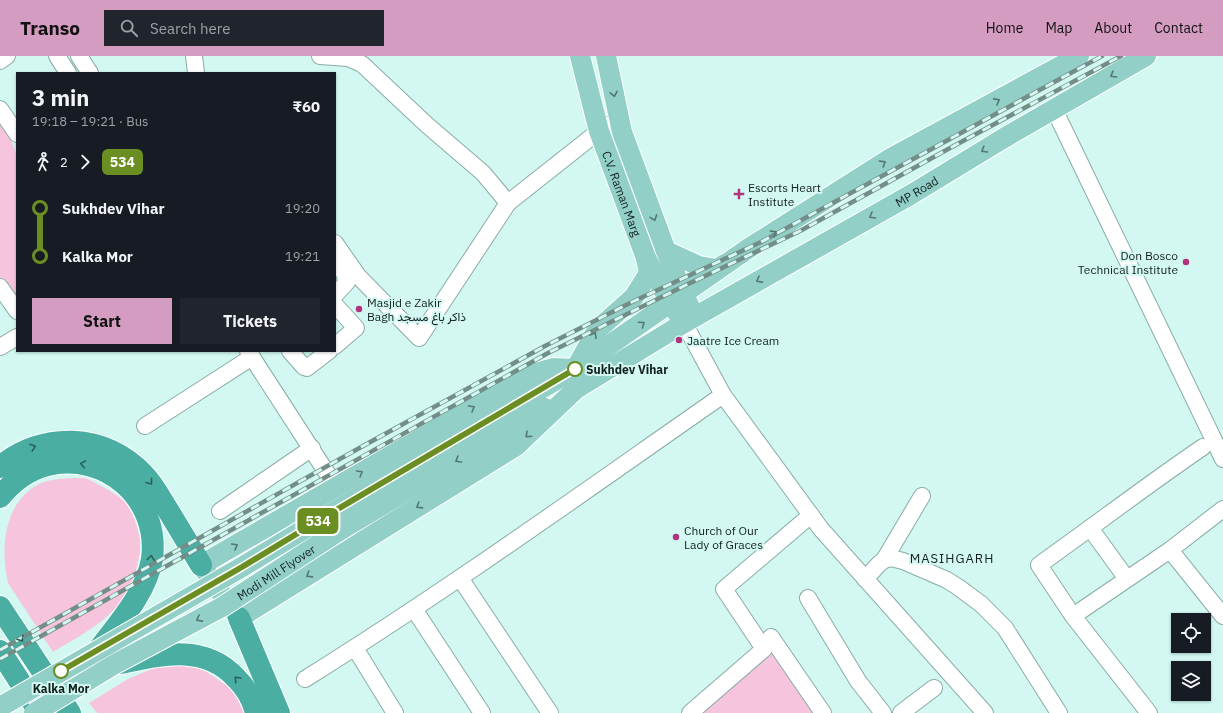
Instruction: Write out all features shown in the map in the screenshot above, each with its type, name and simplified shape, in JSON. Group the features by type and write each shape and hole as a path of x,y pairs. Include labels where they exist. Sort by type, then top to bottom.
{"highway":[{"path":"0,467 17,454 52,442 78,442 90,444 114,452 134,466 152,484 201,565"},
{"path":"0,497 13,483 29,472 46,465 64,462 83,463 101,469 118,478 132,490 150,523 153,541 152,560 146,578 138,594 100,648"},
{"path":"0,607 70,713"},
{"path":"239,618 279,713"},
{"path":"0,651 40,713"},
{"path":"115,664 151,657 180,654 194,655 208,659 232,673 242,684 250,696 256,713"}],"main road":[{"name":"C.V. Raman Marg","path":"580,56 599,131 646,258 677,299 689,319"},
{"name":"C.V. Raman Marg","path":"606,56 622,132 666,251 677,299"},
{"path":"666,251 699,266 717,269 891,158 1080,56"},
{"name":"MP Road","path":"576,389 689,319 912,194 1146,56"},
{"path":"677,299 749,248"},
{"path":"576,389 516,446 239,618 201,565 532,374 553,368 575,369 597,330 634,297 648,273 646,258"},
{"name":"Modi Mill Flyover","path":"34,713 115,664 222,607 511,418 575,369 677,299"},
{"name":"Modi Mill Flyover","path":"0,707 242,567 511,418 576,389"}],"street":[{"path":"0,61 7,56"},
{"path":"57,56 67,72"},
{"path":"79,56 89,72"},
{"path":"184,56 185,72"},
{"path":"194,56 196,72"},
{"path":"320,56 348,58 362,64 427,126 483,172 508,203"},
{"path":"0,109 16,133"},
{"path":"1054,109 1223,459"},
{"path":"336,244 358,276 419,338 508,203 599,131 619,120"},
{"path":"336,260 342,268 347,282 336,294"},
{"path":"0,287 16,310"},
{"path":"336,306 356,328 336,345"},
{"path":"689,319 723,395 821,529 984,713"},
{"path":"0,348 16,338"},
{"path":"291,352 304,367 307,368 328,352"},
{"path":"145,426 250,354 336,487"},
{"path":"305,679 355,648 460,578 723,395"},
{"path":"1149,713 1072,616 1039,565 1149,483 1202,447"},
{"path":"220,511 312,448"},
{"path":"884,560 922,496"},
{"path":"1072,616 1170,550 1223,509"},
{"path":"690,713 764,649 724,589 811,515"},
{"path":"1090,528 1127,579"},
{"path":"1170,550 1223,616"},
{"path":"865,579 878,564 891,558 903,561 947,580 958,587 981,604 1005,628 1059,713"},
{"path":"460,578 550,713"},
{"path":"808,598 858,681 883,713"},
{"path":"414,609 482,713"},
{"path":"771,637 823,713"},
{"path":"355,648 395,713"},
{"path":"901,713 934,688"}],"shaded area":[{"path":"0,120 11,139 16,154 16,304 0,283"},
{"path":"85,478 118,496 129,507 135,522 140,542 138,563 128,592 118,606 92,628 53,652 8,583 5,555 7,527 18,502 27,492 39,484 55,479"},
{"path":"767,644 813,713 690,713"},
{"path":"188,665 207,672 233,690 244,713 97,713 89,703 128,679 154,668"}],"railway":[{"path":"0,650 363,446 545,346 632,302 761,242 1102,56"},
{"path":"0,659 548,353 800,231 1121,56"}],"bus line":[{"name":"534","path":"61,671 242,567 575,369"}],"place":[{"name":"Escorts Heart Institute","path":"739,194"},
{"name":"Don Bosco Technical Institute","path":"1186,262"},
{"name":"Masjid e Zakir Bagh ذاکر باغ مسجد","path":"359,309"},
{"name":"Jaatre Ice Cream","path":"679,340"},
{"name":"Sukhdev Vihar","path":"575,369"},
{"name":"Church of Our Lady of Graces","path":"676,537"},
{"name":"Kalka Mor","path":"61,671"}],"district":[{"name":"MASIHGARH","path":"952,558"}]}
